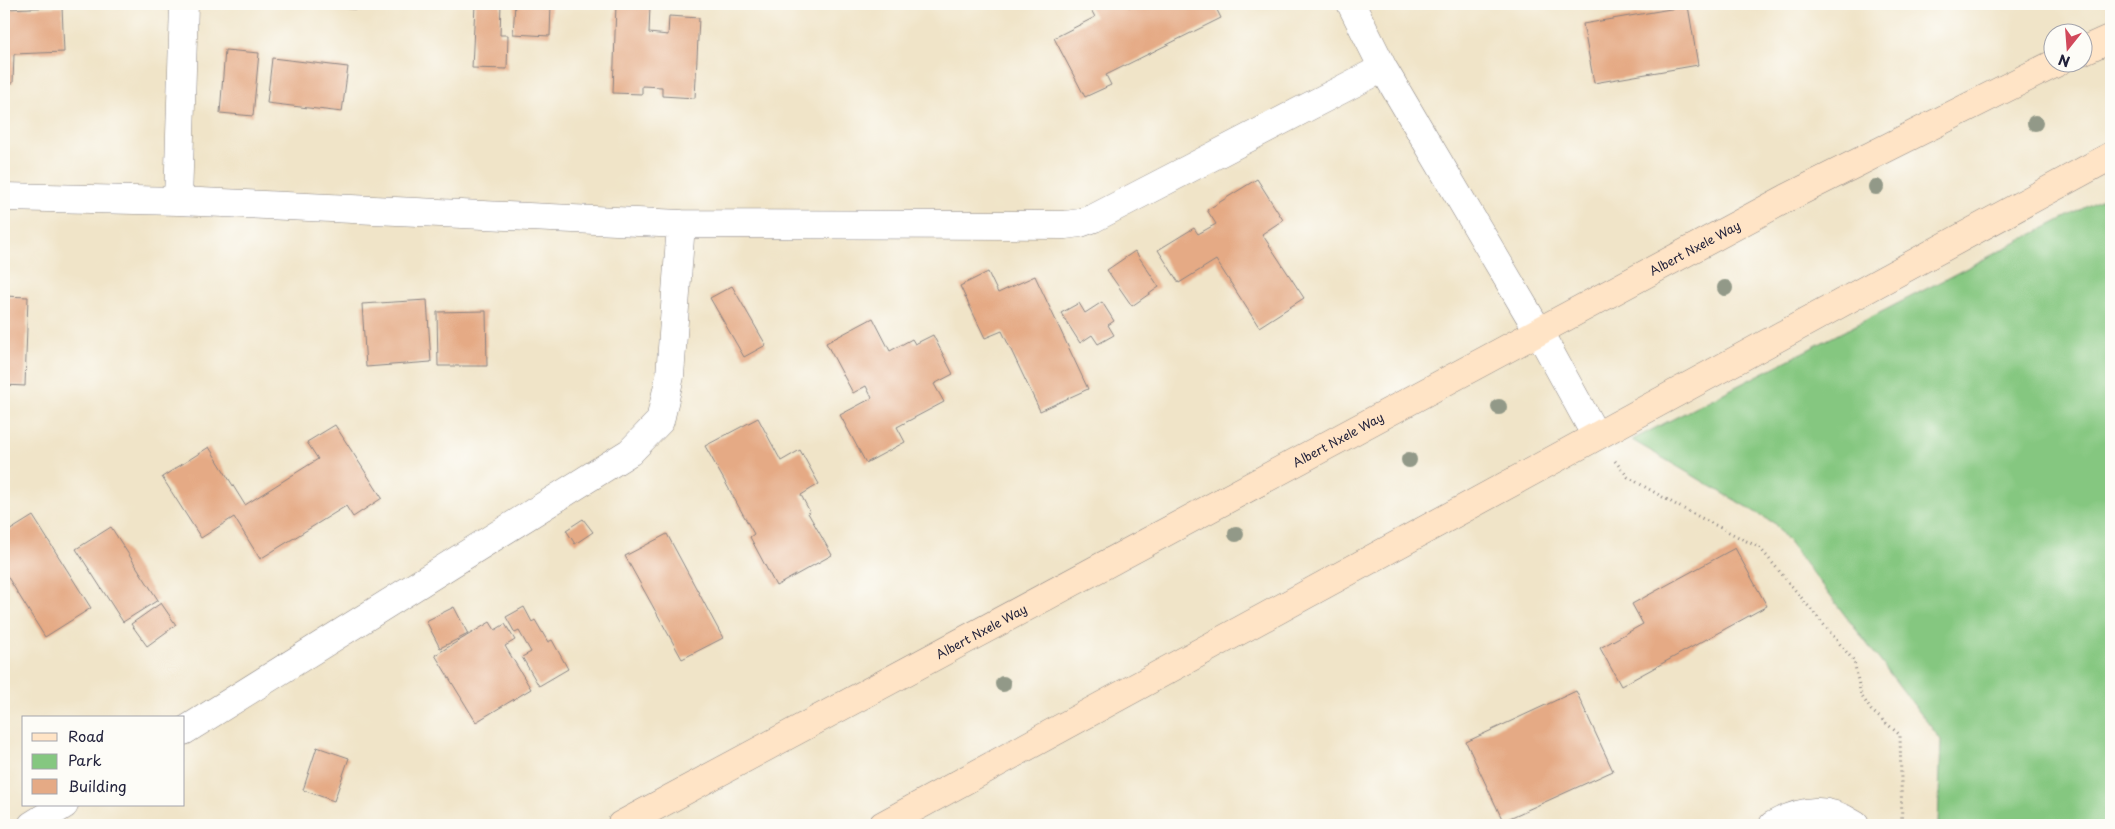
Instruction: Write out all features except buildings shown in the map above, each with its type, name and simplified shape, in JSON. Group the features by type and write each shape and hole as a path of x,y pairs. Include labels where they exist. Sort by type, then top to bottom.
{"main road":[{"path":"2092,47 2111,38"},
{"name":"Albert Nxele Way","path":"621,825 1787,198 2042,70"},
{"path":"883,825 2111,156"}],"street":[{"path":"178,201 184,4"},
{"path":"1350,4 1383,68 1539,332 1596,436"},
{"path":"4,197 178,201 681,224 1065,225 1080,223 1103,214 1383,68"},
{"path":"185,730 630,452 660,421 670,376 681,224"},
{"path":"32,825 62,806"},
{"path":"1773,825 1794,814 1820,811 1844,818 1855,825"}],"path":[{"path":"1596,436 1628,477 1680,507 1760,548 1854,661 1861,696 1871,710 1900,735 1902,825"}],"green space":[{"path":"2111,194 2111,825 1938,825 1941,740 1774,523 1632,440"}]}
